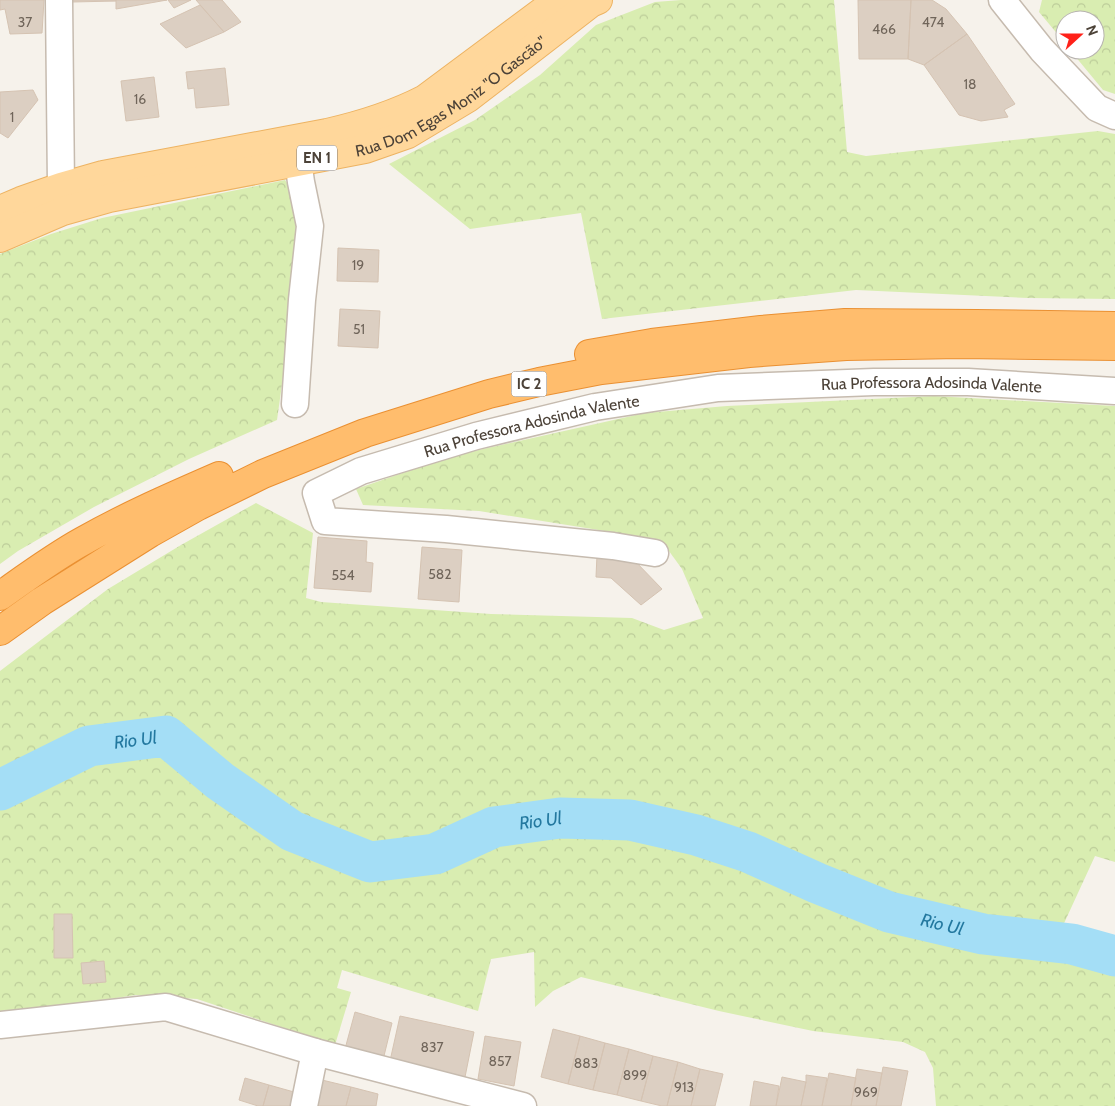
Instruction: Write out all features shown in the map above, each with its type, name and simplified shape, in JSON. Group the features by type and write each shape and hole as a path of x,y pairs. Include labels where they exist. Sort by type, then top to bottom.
{"highway":[{"name":"IC 2","path":"0,596 82,541 150,506 253,461 341,426 416,400 504,373 568,358 652,343 780,328 845,324 1115,326"},
{"name":"IC 2","path":"0,630 42,601 150,533 198,506 263,474 365,433 489,394 601,370 749,353 846,346 960,344 1115,346"}],"main road":[{"name":"Rua Dom Egas Moniz \"O Gascão\"","path":"0,210 61,187 103,175 326,134 356,127 404,110 426,99 558,0"},
{"name":"Rua Dom Egas Moniz \"O Gascão\"","path":"0,238 63,211 108,198 365,149 408,134 468,98 591,3 598,0"}],"street":[{"path":"59,0 61,187"},
{"path":"1002,0 1042,50 1097,108 1115,116"},
{"path":"295,404 302,300 310,226 298,161"},
{"name":"Rua Professora Adosinda Valente","path":"655,553 614,546 446,529 325,521 316,493 362,471 476,436 595,407 718,388 874,382 959,382 1115,391"},
{"path":"0,1025 166,1007 314,1052 523,1106"},
{"path":"304,1106 314,1052"}],"green space":[{"path":"681,0 834,0 847,152 866,156 1098,131 1115,134 1115,299 1028,298 856,290 602,319 581,213 470,229 389,164 475,120 540,75 596,25 655,2"},
{"path":"1042,0 1115,0 1115,94 1103,90 1078,60 1105,60 1105,10 1055,10 1055,31 1039,12"},
{"path":"285,180 299,201 291,320 277,420 189,459 94,507 18,551 0,564 0,254 51,234 102,218"},
{"path":"934,396 1115,406 1115,862 1095,856 1060,932 990,923 892,901 790,858 716,831 640,810 551,807 496,814 432,843 358,845 289,814 173,727 85,737 10,774 0,781 0,671 108,589 256,503 313,533 306,598 321,602 491,614 632,618 664,630 703,618 682,569 661,540 479,511 363,505 356,489 452,456 645,413 727,406"},
{"path":"159,746 181,756 228,798 282,833 337,858 369,868 414,863 450,856 501,832 618,825 689,840 925,932 984,942 1071,951 1115,963 1115,1106 936,1106 933,1068 925,1052 903,1042 813,1031 719,1011 581,977 553,991 535,1007 534,952 491,959 478,1011 342,970 337,988 351,992 335,1045 197,999 136,995 0,1015 0,798 13,789 72,762 111,749"}],"building":[{"path":"0,0 44,0 42,33 10,34 5,9 0,10"},
{"path":"72,0 116,0 116,1 72,2"},
{"path":"116,0 167,0 116,9"},
{"path":"168,0 191,0 174,8"},
{"path":"196,0 222,0 241,22 224,32"},
{"path":"858,0 911,0 908,59 859,59"},
{"path":"911,0 932,0 946,9 967,34 924,65 908,59"},
{"path":"200,5 224,32 186,48 160,24"},
{"path":"967,34 1015,104 1004,110 1008,117 981,121 959,115 924,65"},
{"path":"225,68 229,105 196,108 194,88 188,89 186,72"},
{"path":"154,77 159,117 126,121 121,81"},
{"path":"33,90 38,100 8,138 0,133 0,92"},
{"path":"338,248 379,250 378,282 337,281"},
{"path":"340,309 380,311 378,348 338,346"},
{"path":"318,537 367,541 366,562 373,563 371,592 314,588"},
{"path":"422,547 462,550 459,602 418,599"},
{"path":"597,555 633,559 662,589 641,605 611,578 596,577"},
{"path":"54,914 72,914 73,958 54,958"},
{"path":"104,961 106,982 83,984 81,963"},
{"path":"355,1012 392,1023 383,1060 345,1049"},
{"path":"400,1016 474,1032 465,1077 390,1061"},
{"path":"553,1029 580,1036 568,1084 541,1077"},
{"path":"485,1036 521,1042 514,1086 478,1079"},
{"path":"580,1036 605,1043 593,1090 568,1084"},
{"path":"605,1043 629,1049 617,1095 593,1090"},
{"path":"629,1049 653,1056 641,1101 617,1095"},
{"path":"653,1056 678,1062 667,1106 641,1101"},
{"path":"678,1062 700,1069 691,1106 667,1106"},
{"path":"883,1067 908,1071 901,1106 876,1106"},
{"path":"700,1069 723,1074 715,1106 691,1106"},
{"path":"857,1069 882,1073 876,1106 851,1106"},
{"path":"829,1073 856,1078 851,1106 822,1106"},
{"path":"806,1075 827,1078 822,1106 801,1106"},
{"path":"782,1077 806,1082 801,1106 776,1106"},
{"path":"245,1078 269,1085 263,1106 239,1100"},
{"path":"322,1080 351,1087 346,1106 316,1106"},
{"path":"754,1081 779,1086 776,1106 750,1106"},
{"path":"269,1085 294,1092 290,1106 263,1106"},
{"path":"351,1087 378,1094 376,1106 346,1106"}],"waterway":[{"name":"Rio Ul","path":"0,790 89,746 166,736 220,781 292,831 370,862 435,854 494,827 560,818 630,820 696,835 748,852 817,883 889,912 983,934 1072,944 1115,956"}]}
